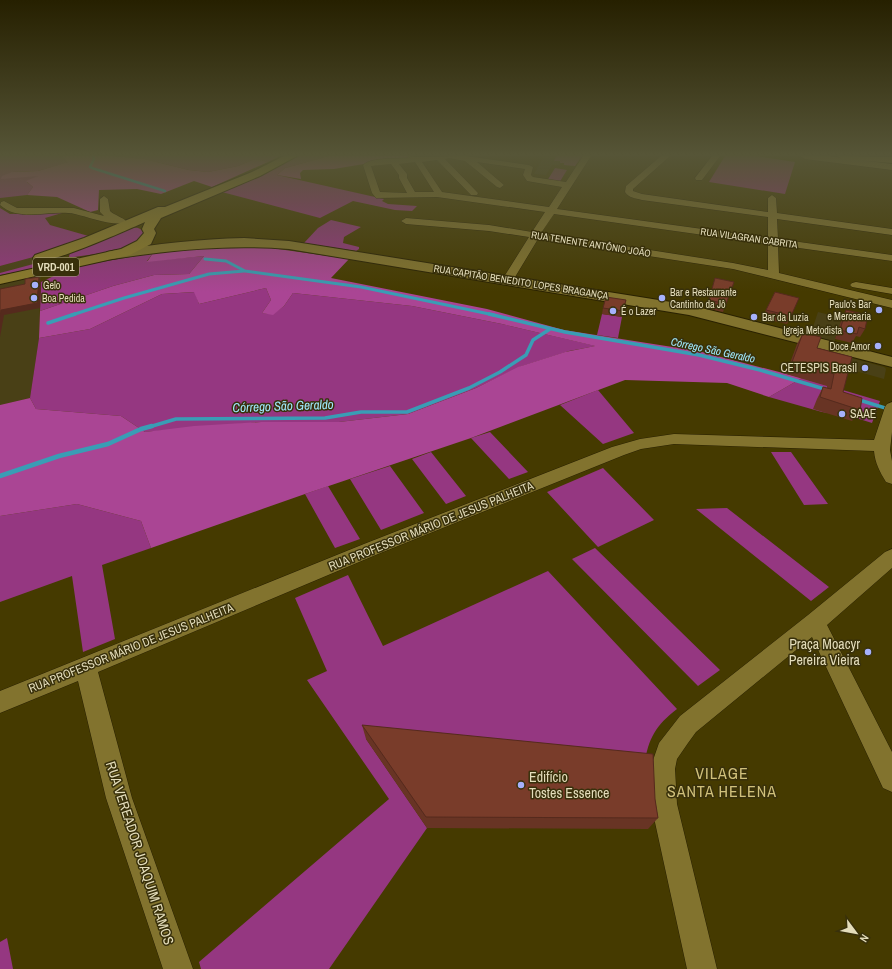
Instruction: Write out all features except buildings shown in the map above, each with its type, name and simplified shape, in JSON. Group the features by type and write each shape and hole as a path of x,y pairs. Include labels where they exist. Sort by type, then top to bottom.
{"main road":[{"path":"0,269 57,252 179,201"},
{"name":"VRD-001","path":"149,231 152,220 160,214 191,201"},
{"path":"125,223 138,226 149,231"},
{"name":"RUA CAPITÃO BENEDITO LOPES BRAGANÇA","path":"112,255 139,246 146,241 149,231 165,241 192,244"},
{"name":"RUA CAPITÃO BENEDITO LOPES BRAGANÇA","path":"0,280 112,255 192,244 234,242 280,244 690,310 892,362"}],"street":[{"path":"104,201 105,212 125,223"},
{"name":"RUA VILAGRAN CABRITA","path":"486,201 892,258"},
{"path":"508,280 557,201"},
{"path":"671,201 892,232"},
{"path":"772,201 774,274"},
{"path":"4,204 15,211 74,211 125,223"},
{"name":"RUA TENENTE ANTÔNIO JOÃO","path":"406,221 489,228 721,264 828,285 892,304"},
{"name":"RUA TENENTE ANTÔNIO JOÃO","path":"828,285 892,291"},
{"path":"891,410 880,446 882,459 892,478"},
{"name":"RUA PROFESSOR MÁRIO DE JESUS PALHEITA","path":"0,702 371,549 611,454 640,444 657,441 690,439 880,446"},
{"path":"702,969 664,804 662,766 667,751 688,724 815,622 892,557"},
{"path":"815,622 892,779"},
{"name":"RUA VEREADOR JOAQUIM RAMOS","path":"86,667 119,798 178,969"}],"shaded area":[{"path":"66,201 98,201 98,210 90,212"},
{"path":"257,201 353,201 320,218"},
{"path":"354,201 382,201 388,204 417,206 412,211 395,210"},
{"path":"0,208 10,214 62,213 45,218 50,225 92,237 41,255 0,266"},
{"path":"331,220 361,227 344,237 343,243 359,247 359,249 356,251 304,243 318,228"},
{"path":"133,228 139,228 142,231 144,235 141,241 117,251 69,257 70,252"},
{"path":"225,247 271,248 349,259 331,278 487,309 564,330 698,351 802,378 769,397 727,383 625,380 471,438 151,548 141,521 77,504 0,516 0,405 30,398 36,409 121,416 145,432 194,426 261,422 339,422 408,414 476,388 518,367 565,352 595,346 502,324 412,306 293,293 284,306 273,315 262,313 271,300 266,288 199,304 194,292 162,294 90,329 39,338 40,311 113,286 154,275 189,274 204,256 147,262 153,253"},
{"path":"153,253 147,261 204,256 189,274 154,275 113,286 40,311 41,282 73,267"},
{"path":"41,255 39,338 30,398 0,405 0,266"},
{"path":"37,263 44,265 38,268 0,275 0,273"},
{"path":"266,288 271,300 262,313 273,314 284,306 293,293 412,306 502,324 596,346 569,351 522,366 476,388 408,414 339,422 261,422 145,432 121,416 36,409 30,398 39,338 90,329 162,294 195,292 199,304"},
{"path":"818,312 842,318 834,342 810,336"},
{"path":"602,314 622,317 618,338 597,335"},
{"name":"CETESPIS Brasil","path":"848,357 884,367 886,369 884,379 845,368"},
{"path":"802,378 880,401 872,423 853,417 822,412 769,397"},
{"path":"598,390 634,433 603,444 560,405"},
{"path":"490,432 528,472 509,479 471,438"},
{"path":"431,452 466,496 446,504 412,459"},
{"path":"771,452 791,452 828,504 804,505"},
{"path":"390,466 424,513 381,530 350,479"},
{"path":"603,468 654,520 598,547 547,492"},
{"path":"328,486 360,539 335,548 305,494"},
{"path":"77,504 141,521 151,548 102,565 115,639 83,652 72,576 0,602 0,516"},
{"path":"727,508 829,587 811,601 696,509"},
{"path":"595,548 720,670 698,686 572,559"},
{"path":"548,571 677,709 663,721 650,741 644,767 366,739 427,828 329,969 201,969 199,962 389,799 307,680 327,671 295,598 348,575 383,646"},
{"path":"7,938 13,969 0,969 0,942"}],"waterway":[{"path":"205,259 226,261 245,271 361,287 494,315"},
{"path":"72,315 124,298 209,274 244,271"},
{"name":"Córrego São Geraldo","path":"489,314 565,332 699,355 760,370 828,390"},
{"path":"48,323 72,315"},
{"name":"Córrego São Geraldo","path":"149,427 176,419 325,418 361,412 407,412 469,388 500,372 526,355 533,340 550,329"},
{"path":"856,399 892,410"},
{"name":"Córrego São Geraldo","path":"0,476 59,456 108,444 141,429 152,426"}],"place":[{"name":"Gelo","path":"35,285"},
{"name":"Boa Pedida","path":"34,298"},
{"name":"Bar e Restaurante Cantinho da Jô","path":"662,298"},
{"name":"Paulo's Bar e Mercearia","path":"879,310"},
{"name":"É o Lazer","path":"613,311"},
{"name":"Bar da Luzia","path":"754,317"},
{"name":"Igreja Metodista","path":"850,330"},
{"name":"Doce Amor","path":"878,346"},
{"name":"CETESPIS Brasil","path":"865,368"},
{"name":"SAAE","path":"842,414"},
{"name":"Praça Moacyr Pereira Vieira","path":"868,652"},
{"name":"Edifício Tostes Essence","path":"521,785"}],"district":[{"name":"VILAGE SANTA HELENA","path":"722,782"}]}
